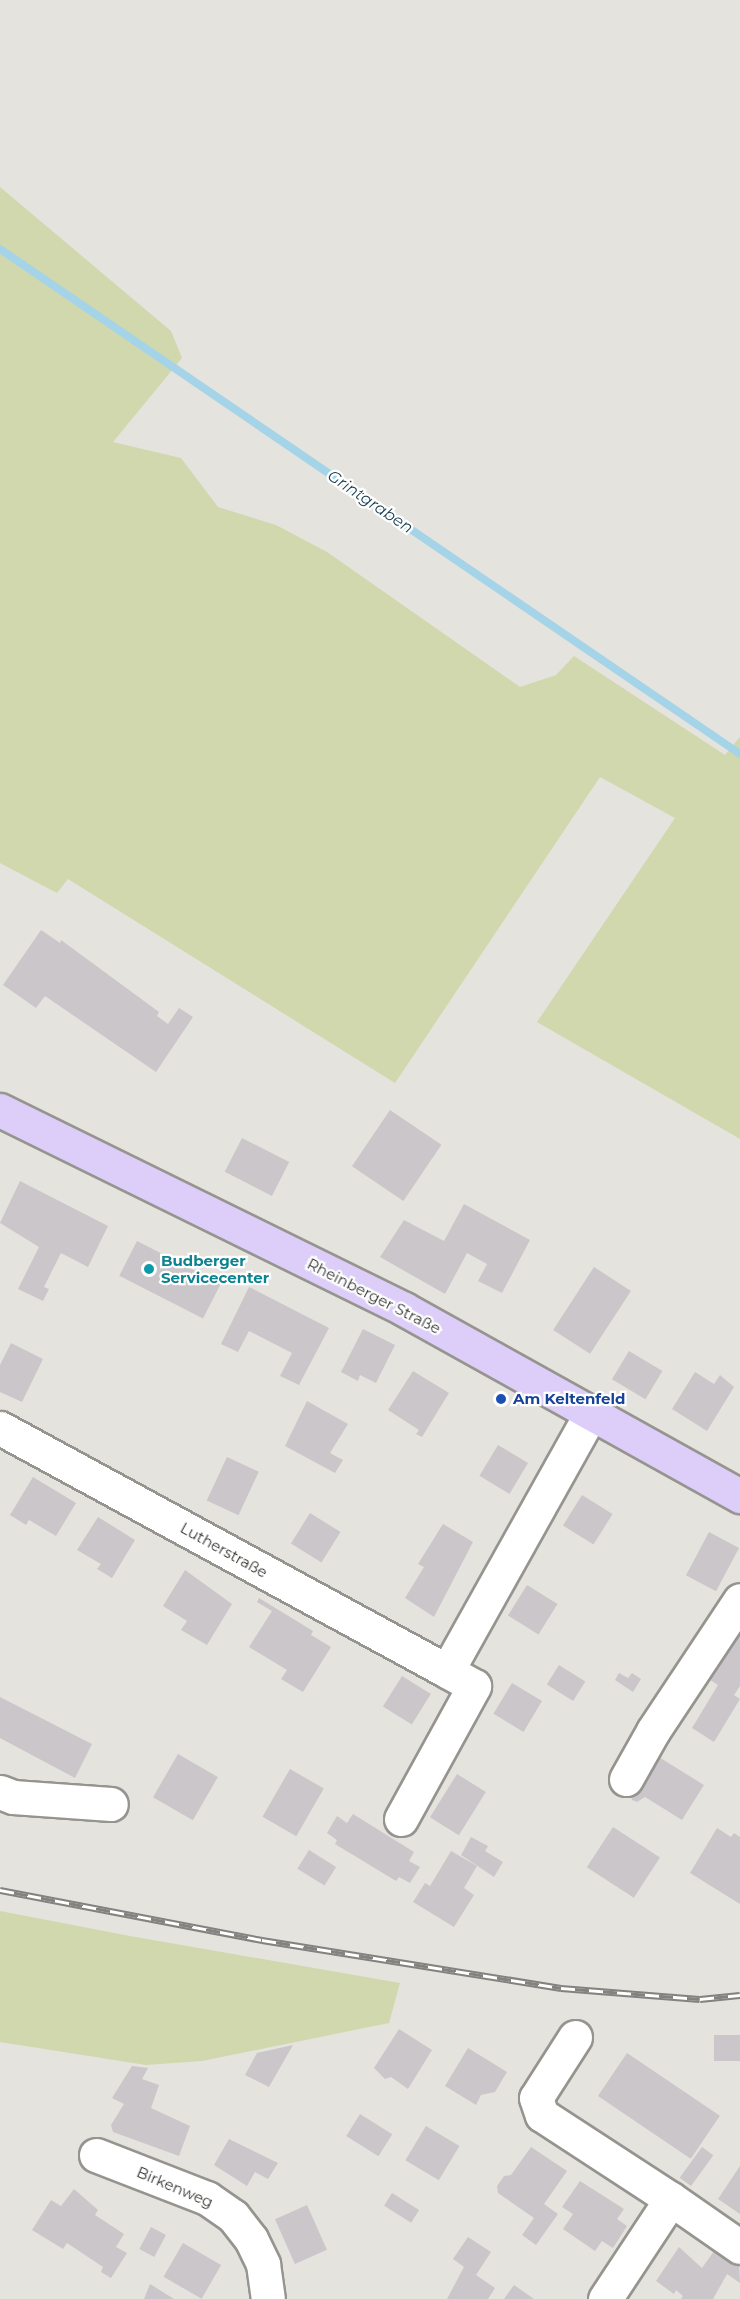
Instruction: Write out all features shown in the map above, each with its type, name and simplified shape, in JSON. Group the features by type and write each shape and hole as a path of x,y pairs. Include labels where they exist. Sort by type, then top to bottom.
{"main road":[{"name":"Rheinberger Straße","path":"0,1110 404,1309 740,1496"}],"street":[{"path":"401,1819 474,1686 447,1671 592,1412"},
{"name":"Lutherstraße","path":"0,1428 447,1671"},
{"path":"626,1779 653,1731 740,1600"},
{"path":"0,1792 13,1797 111,1804"},
{"path":"575,2037 536,2098 542,2115 740,2247"},
{"name":"Birkenweg","path":"96,2155 207,2198 233,2216 251,2239 263,2264 268,2299"},
{"path":"605,2299 671,2199"}],"green space":[{"path":"0,187 171,331 182,358 113,442 181,458 218,507 276,525 327,552 520,687 556,675 574,656 725,755 740,737 740,1139 537,1022 675,818 600,777 395,1083 68,879 57,893 0,863"},
{"path":"0,1911 400,1983 389,2023 202,2061 146,2065 0,2042"}],"building":[{"path":"41,930 60,943 61,940 159,1012 157,1016 168,1024 179,1008 193,1017 156,1072 45,996 36,1008 3,985"},
{"path":"390,1110 441,1145 403,1201 352,1166"},
{"path":"242,1138 289,1162 272,1196 225,1172"},
{"path":"20,1181 108,1226 88,1267 61,1253 44,1287 49,1289 43,1301 18,1289 39,1247 0,1223"},
{"path":"464,1204 530,1240 502,1293 478,1281 487,1264 467,1253 445,1294 380,1257 404,1220 444,1241"},
{"path":"137,1241 221,1284 203,1318 119,1276"},
{"path":"594,1267 631,1291 590,1354 553,1330"},
{"path":"249,1287 329,1328 299,1385 280,1376 292,1353 249,1331 238,1352 221,1344"},
{"path":"363,1329 395,1345 376,1383 360,1375 358,1381 341,1372"},
{"path":"11,1343 43,1359 22,1402 0,1392 0,1365"},
{"path":"629,1351 662,1371 645,1399 612,1379"},
{"path":"413,1371 449,1393 422,1437 416,1434 419,1430 388,1410"},
{"path":"695,1372 714,1384 720,1375 734,1387 707,1431 672,1409"},
{"path":"307,1401 348,1424 330,1453 343,1460 335,1473 285,1446"},
{"path":"498,1445 528,1463 509,1494 479,1476"},
{"path":"227,1457 259,1472 238,1515 207,1501"},
{"path":"33,1477 76,1503 56,1536 29,1520 26,1525 10,1515"},
{"path":"582,1495 613,1514 593,1545 563,1526"},
{"path":"310,1513 341,1532 321,1563 291,1544"},
{"path":"98,1517 135,1540 112,1578 97,1569 101,1564 77,1550"},
{"path":"443,1524 473,1542 434,1617 405,1598 424,1567 418,1564"},
{"path":"709,1532 739,1548 716,1591 686,1575"},
{"path":"185,1570 232,1604 207,1645 181,1630 187,1621 163,1606"},
{"path":"527,1585 558,1604 538,1635 508,1616"},
{"path":"259,1598 313,1631 311,1635 331,1647 303,1692 281,1679 287,1670 249,1647 272,1611 257,1602"},
{"path":"740,1614 740,1686 734,1695 740,1699 714,1742 692,1728 718,1685 701,1674"},
{"path":"559,1665 585,1681 573,1701 547,1685"},
{"path":"619,1673 628,1678 632,1673 641,1679 633,1692 615,1680"},
{"path":"402,1676 431,1694 412,1725 383,1707"},
{"path":"512,1683 542,1701 523,1732 493,1714"},
{"path":"0,1697 92,1744 75,1778 0,1738"},
{"path":"178,1754 218,1777 193,1820 153,1797"},
{"path":"654,1754 704,1785 682,1820 645,1797 637,1802 632,1800 631,1794"},
{"path":"290,1769 324,1788 296,1836 262,1817"},
{"path":"457,1774 486,1792 459,1835 430,1817"},
{"path":"353,1814 414,1852 409,1861 420,1867 410,1883 399,1877 396,1881 335,1844 337,1840 327,1833 337,1816 347,1823"},
{"path":"613,1827 660,1857 634,1898 587,1867"},
{"path":"717,1828 731,1837 734,1833 740,1837 740,1904 690,1873"},
{"path":"471,1837 488,1846 485,1851 503,1862 494,1877 461,1855"},
{"path":"309,1850 336,1867 324,1886 297,1869"},
{"path":"451,1851 477,1866 464,1888 474,1895 454,1927 413,1902 425,1883 430,1886"},
{"path":"399,2029 432,2050 408,2089 391,2077 385,2079 374,2068"},
{"path":"714,2035 740,2035 740,2061 714,2061"},
{"path":"293,2045 269,2087 245,2075 257,2053"},
{"path":"468,2048 507,2072 495,2092 481,2095 476,2105 445,2086"},
{"path":"627,2053 720,2116 691,2159 598,2096"},
{"path":"132,2066 148,2068 142,2079 159,2085 151,2108 190,2126 179,2156 113,2132 111,2125 124,2104 112,2098"},
{"path":"360,2114 392,2134 378,2156 346,2136"},
{"path":"426,2126 459,2146 439,2180 405,2160"},
{"path":"229,2139 278,2163 268,2179 255,2172 247,2186 214,2165"},
{"path":"531,2147 567,2171 544,2204 558,2214 536,2245 522,2235 534,2218 498,2193 497,2186 504,2176 511,2175"},
{"path":"702,2147 713,2155 691,2186 680,2178"},
{"path":"740,2166 740,2214 718,2199"},
{"path":"580,2181 624,2209 617,2219 627,2226 613,2248 602,2241 595,2251 563,2229 573,2214 562,2207"},
{"path":"74,2189 98,2210 95,2215 124,2234 116,2247 127,2253 111,2278 101,2272 103,2267 67,2243 63,2249 32,2230 51,2200 61,2206"},
{"path":"392,2193 419,2210 411,2223 384,2206"},
{"path":"307,2205 327,2250 295,2264 275,2219"},
{"path":"151,2227 166,2235 154,2257 139,2249"},
{"path":"468,2237 491,2252 476,2275 495,2288 488,2299 447,2299 464,2267 453,2259"},
{"path":"183,2243 221,2265 202,2299 164,2277"},
{"path":"679,2247 702,2268 717,2247 739,2262 740,2283 727,2274 713,2299 681,2299 683,2296 676,2290 674,2294 656,2281"},
{"path":"150,2284 174,2299 144,2299"},
{"path":"514,2285 534,2299 504,2299"}],"waterway":[{"name":"Grintgraben","path":"0,249 740,754"}],"railway":[{"path":"0,1890 262,1940 561,1988 700,1999 740,1995"}],"place":[{"name":"Budberger Servicecenter","path":"149,1269"},
{"name":"Am Keltenfeld","path":"501,1399"}]}
